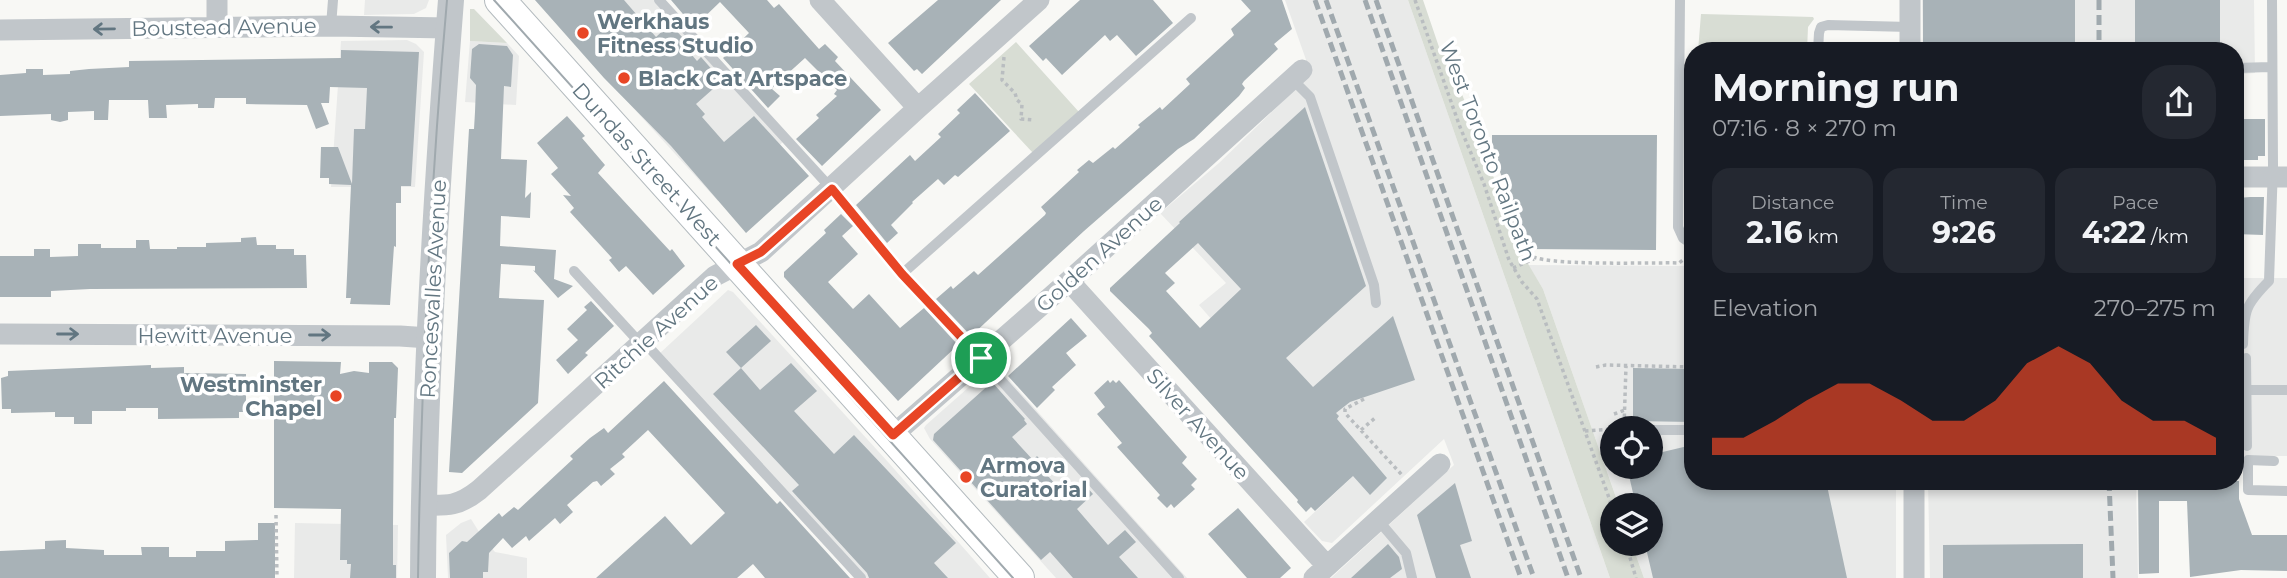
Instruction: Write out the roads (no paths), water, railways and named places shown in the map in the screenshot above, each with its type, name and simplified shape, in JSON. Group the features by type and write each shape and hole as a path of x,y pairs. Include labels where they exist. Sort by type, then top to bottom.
{"main road":[{"name":"Dundas Street West","path":"500,0 1019,578"}],"street":[{"path":"217,0 217,27"},
{"name":"Roncesvalles Avenue","path":"423,578 429,338 451,0"},
{"path":"820,0 918,108"},
{"name":"Ritchie Avenue","path":"423,505 453,505 465,501 715,276 761,252 1039,0"},
{"path":"1910,0 1910,42"},
{"name":"Boustead Avenue","path":"0,30 331,26 449,28"},
{"name":"Golden Avenue","path":"893,435 1069,281 1297,75"},
{"path":"2244,177 2280,177"},
{"name":"Silver Avenue","path":"1069,281 1318,575"},
{"name":"Hewitt Avenue","path":"0,334 429,338"},
{"path":"1318,575 1440,464"},
{"path":"1913,490 1914,578"}],"lane":[{"path":"331,26 333,0"},
{"path":"659,0 832,189 902,274 1179,578"},
{"path":"1680,0 1678,226 1684,239"},
{"path":"2244,317 2251,299 2269,281 2280,177 2271,68 2272,0"},
{"path":"902,274 1191,18"},
{"path":"1818,42 1821,27 1828,25 1910,27"},
{"path":"2244,68 2271,68"},
{"path":"1297,75 1310,97 1374,285 1376,303"},
{"path":"574,271 862,578"},
{"path":"2246,358 2247,446"},
{"path":"2246,390 2287,390"},
{"path":"1663,429 1684,430"},
{"path":"2274,461 2248,460 2248,490 2287,491"},
{"path":"1378,520 1406,553 1412,578"}],"tram line":[{"path":"418,578 427,289 447,0"},
{"path":"494,0 1013,578"}],"railway":[{"path":"1315,0 1521,578"},
{"path":"1326,0 1534,578"},
{"path":"1365,0 1568,578"},
{"path":"1376,0 1581,578"},
{"path":"2099,0 2099,42"},
{"path":"2109,490 2113,578"}],"place":[{"name":"Werkhaus Fitness Studio","path":"583,33"},
{"name":"Black Cat Artspace","path":"624,78"},
{"name":"Westminster Chapel","path":"336,396"},
{"name":"Armova Curatorial","path":"966,477"}]}
